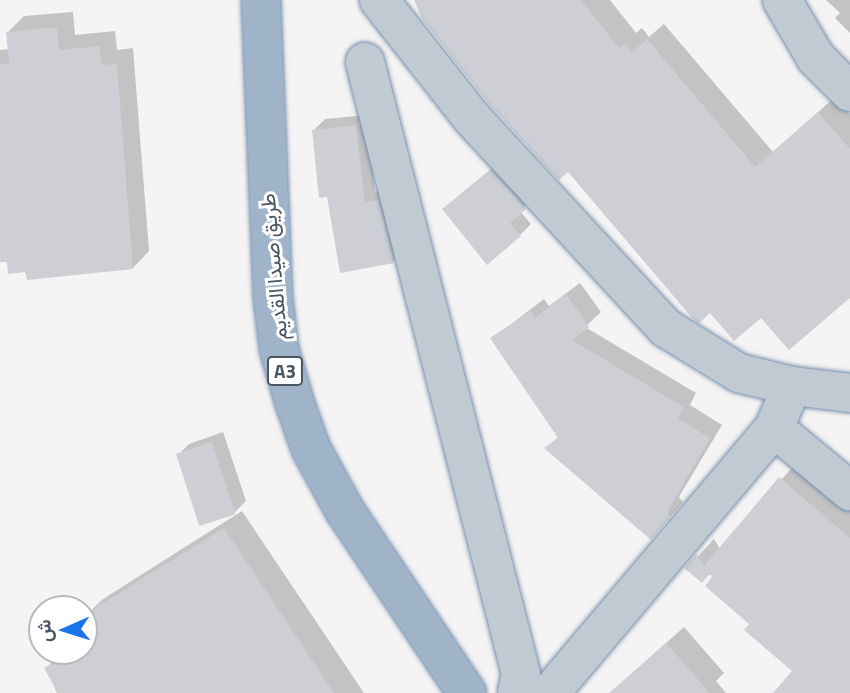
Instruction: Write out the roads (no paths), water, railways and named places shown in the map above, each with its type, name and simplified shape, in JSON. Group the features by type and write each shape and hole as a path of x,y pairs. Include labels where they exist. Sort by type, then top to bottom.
{"highway":[{"name":"طريق صيدا القديم","path":"261,0 273,298 279,349 292,393 311,449 345,511 467,693"}],"street":[{"path":"379,0 472,118 666,328 739,373 792,386 850,393"},
{"path":"782,0 816,58 850,92"},
{"path":"365,62 518,661 521,674 517,693"},
{"path":"550,693 774,428 792,386"},
{"path":"774,428 850,491"}]}
